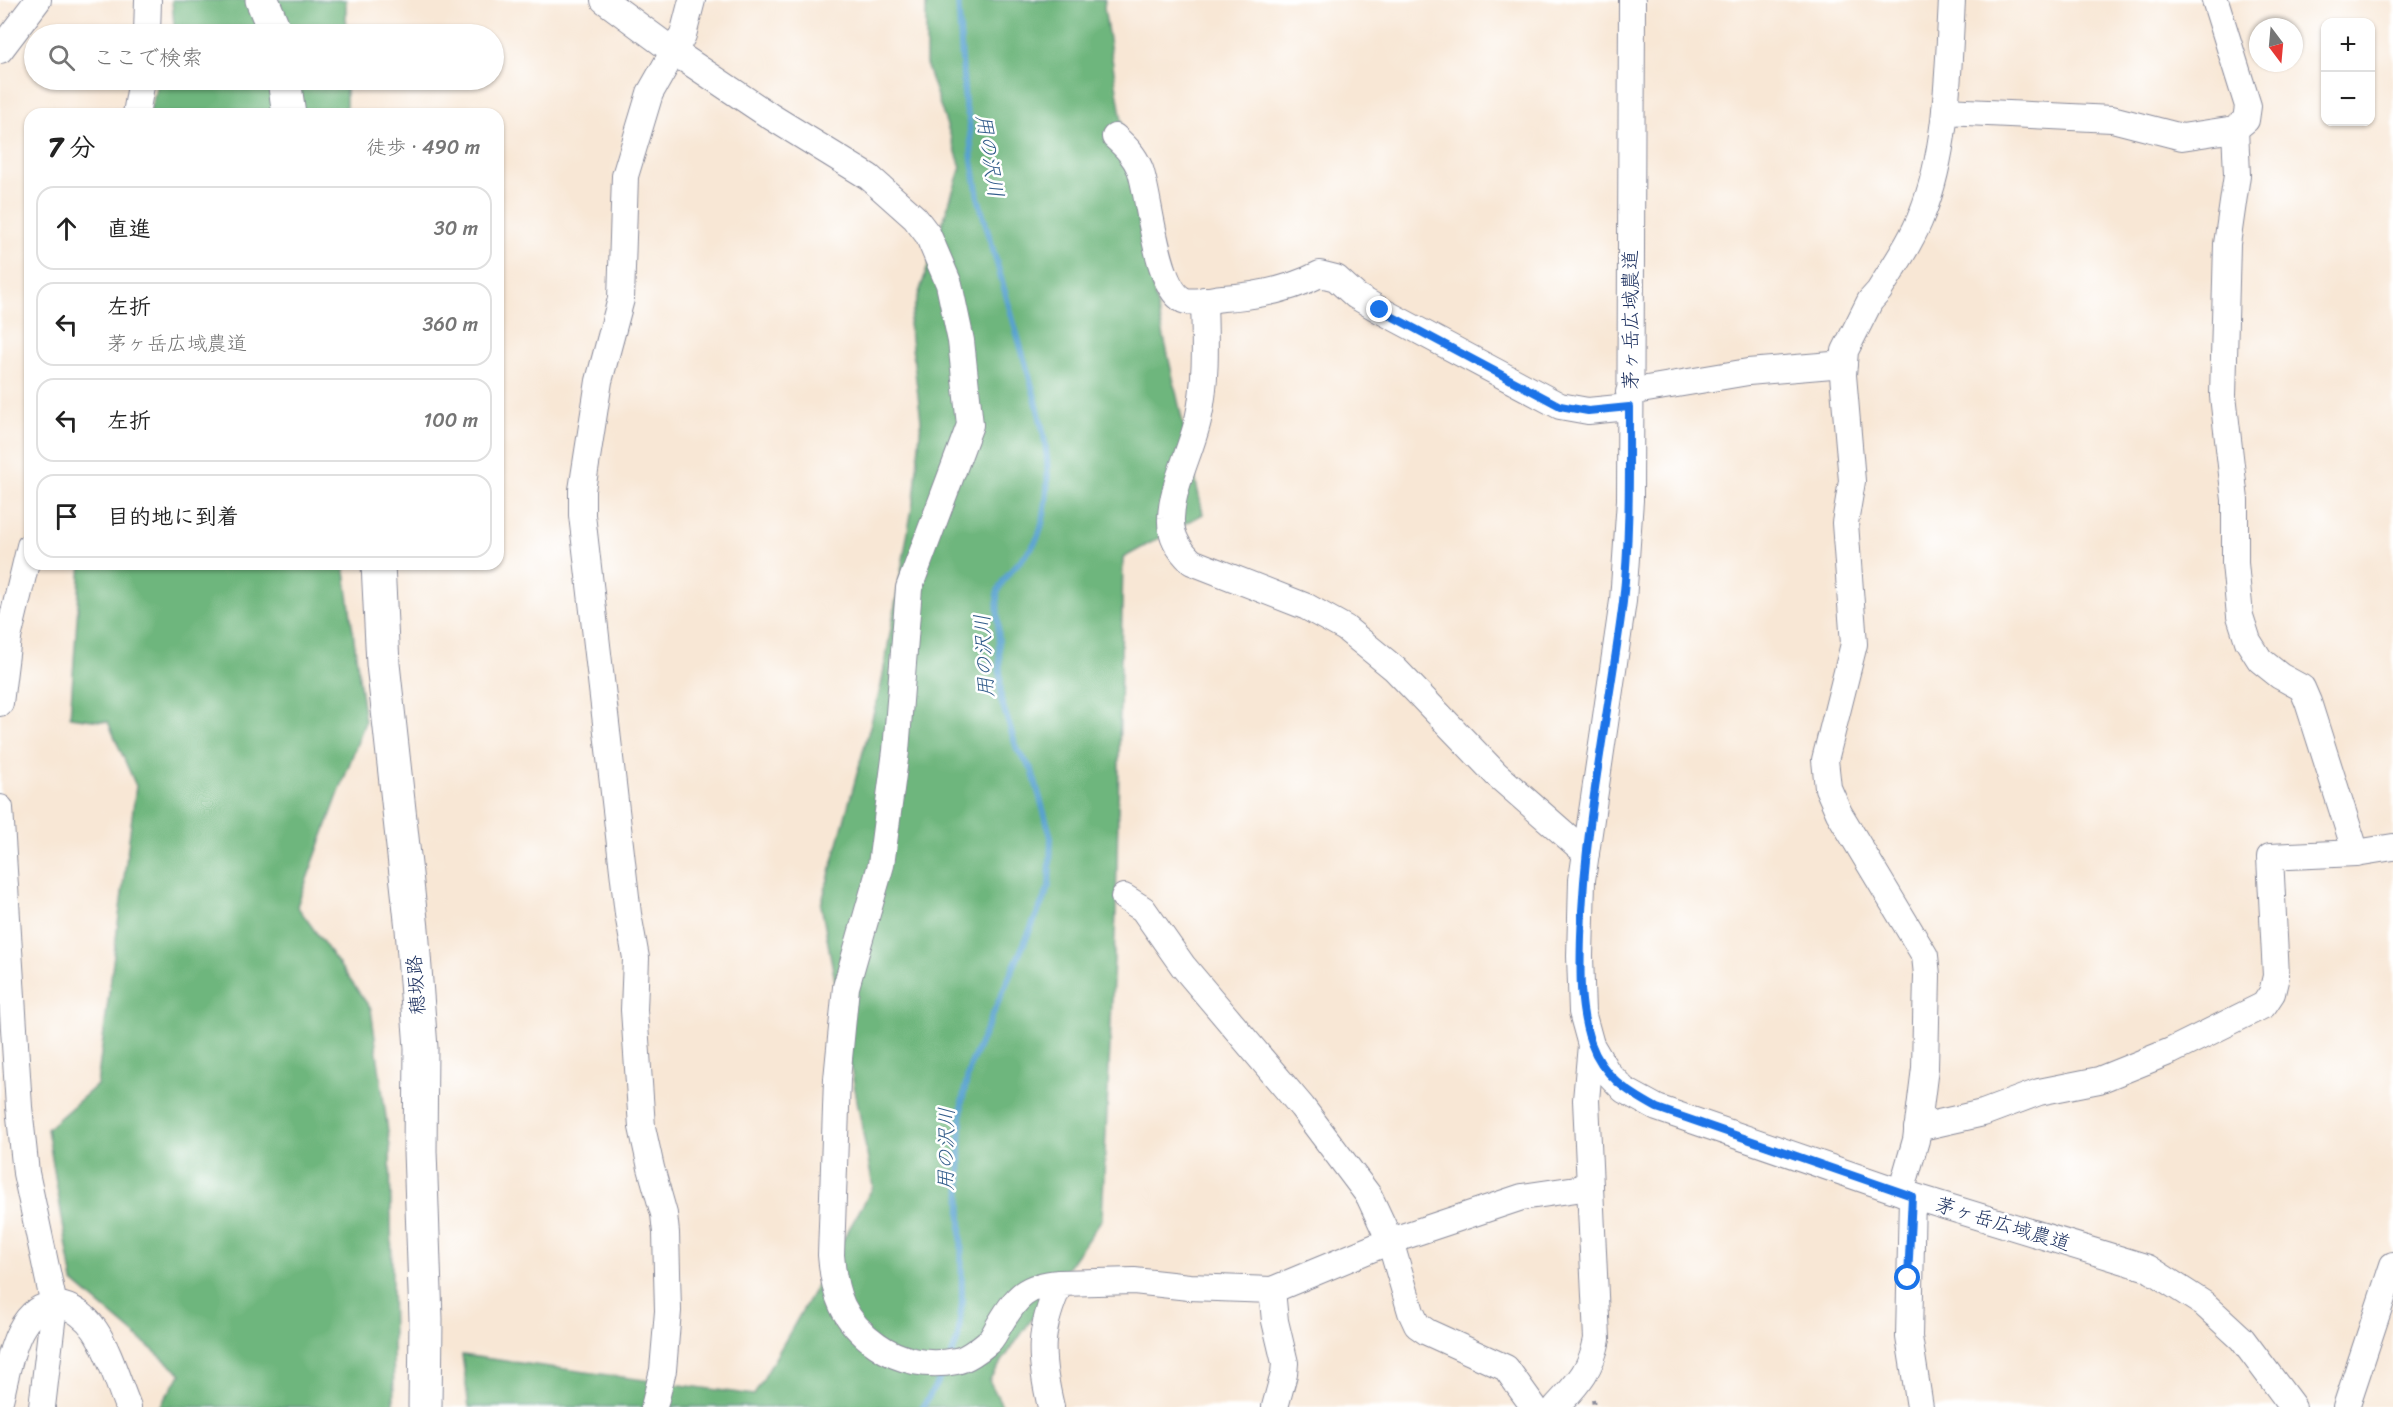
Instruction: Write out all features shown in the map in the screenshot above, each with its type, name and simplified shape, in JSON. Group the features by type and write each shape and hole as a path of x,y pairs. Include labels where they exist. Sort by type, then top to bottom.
{"main road":[{"path":"262,0 272,24"},
{"path":"286,90 288,108"},
{"name":"穂坂路","path":"378,570 383,664 412,929 421,1048 420,1151 426,1319 424,1407"}],"street":[{"path":"0,50 38,0"},
{"path":"147,24 148,0"},
{"path":"604,0 770,116 869,177 915,218 928,235 949,284 961,341 970,425 909,588 896,752 880,865 846,987 837,1079 831,1255 833,1282 843,1310 863,1335 887,1352 916,1362 957,1361 989,1342 1021,1293 1040,1284 1134,1281 1189,1287 1272,1290 1390,1241 1522,1197 1590,1186"},
{"path":"654,1407 663,1370 669,1311 666,1233 664,1214 642,1127 634,1010 636,958 628,914 582,515 582,490 604,355 621,299 625,176 650,93 683,35 692,0"},
{"name":"茅ヶ岳広域農道","path":"1632,0 1630,500 1623,601 1582,880 1580,956 1582,1012 1591,1045 1607,1072 1624,1090 1657,1108 1906,1194 2148,1268 2205,1304 2242,1339 2294,1407"},
{"path":"1920,1407 1909,1337 1906,1194 1924,1068 1927,975 1925,956 1839,813 1828,788 1825,760 1854,644 1845,523 1852,481 1845,351 1870,301 1879,291 1922,215 1933,176 1945,111 1952,0"},
{"path":"1945,111 2112,119 2182,137 2235,129 2246,120 2248,106 2215,0"},
{"path":"137,108 140,90"},
{"path":"2235,129 2237,175 2227,244 2223,396 2235,500 2235,563 2240,616 2248,641 2260,660 2280,676 2302,688 2356,853"},
{"path":"1115,137 1130,150 1140,170 1161,266 1176,294 1186,301 1257,296 1299,284 1320,274 1336,278 1356,296 1380,310 1560,406 1588,411 1748,372 1844,364"},
{"path":"1204,300 1205,357 1199,418 1174,499 1171,518 1173,535 1180,551 1192,562 1307,607 1345,628 1395,669 1496,774 1586,853"},
{"path":"0,703 8,638 24,570"},
{"path":"0,808 24,1162 54,1305 42,1407"},
{"path":"1917,1128 1983,1113 2039,1092 2098,1080 2171,1051 2264,1005 2272,993 2276,976 2270,857 2356,853 2393,847"},
{"path":"1124,897 1143,909 1183,966 1302,1107 1369,1196 1390,1241 1417,1325 1427,1332 1506,1368 1534,1407"},
{"path":"1556,1407 1581,1380 1593,1358 1597,1340 1586,1100 1591,1045"},
{"path":"2346,1407 2393,1265"},
{"path":"1051,1407 1042,1370 1042,1339 1049,1307 1060,1283"},
{"path":"1272,1290 1275,1321 1285,1364 1275,1407"},
{"path":"0,1400 19,1330 28,1317 41,1309 54,1305 73,1310 84,1316 96,1330 128,1407"}],"green space":[{"path":"172,0 346,0 346,24 174,24"},
{"path":"926,0 1105,0 1104,8 1136,210 1203,514 1123,558 1116,913 1102,1219 989,1380 1003,1407 469,1407 462,1355 754,1395 873,1187 821,905 881,686 915,491 921,420 909,323 961,167 926,64"},
{"path":"156,90 346,90 346,108 151,108"},
{"path":"81,570 345,570 365,722 297,906 371,1009 390,1146 394,1407 159,1407 181,1374 73,1282 47,1129 97,1085 136,786 108,722 70,717"}],"waterway":[{"name":"用の沢川","path":"952,1354 958,1339 962,1302 960,1145 962,1102 970,1066 1049,887 1051,837 1032,770 1017,749 1001,700 997,594 1006,577 1032,547 1041,528 1046,503 1047,456 1039,411 978,197 969,118 965,105 958,0"},
{"name":"用の沢川","path":"923,1407 945,1369"}],"route":[{"path":"1380,310 1526,390 1560,406 1588,411 1629,407 1630,500 1623,601 1582,880 1580,956 1582,1012 1591,1045 1607,1072 1624,1090 1657,1108 1912,1196 1908,1278"}]}
